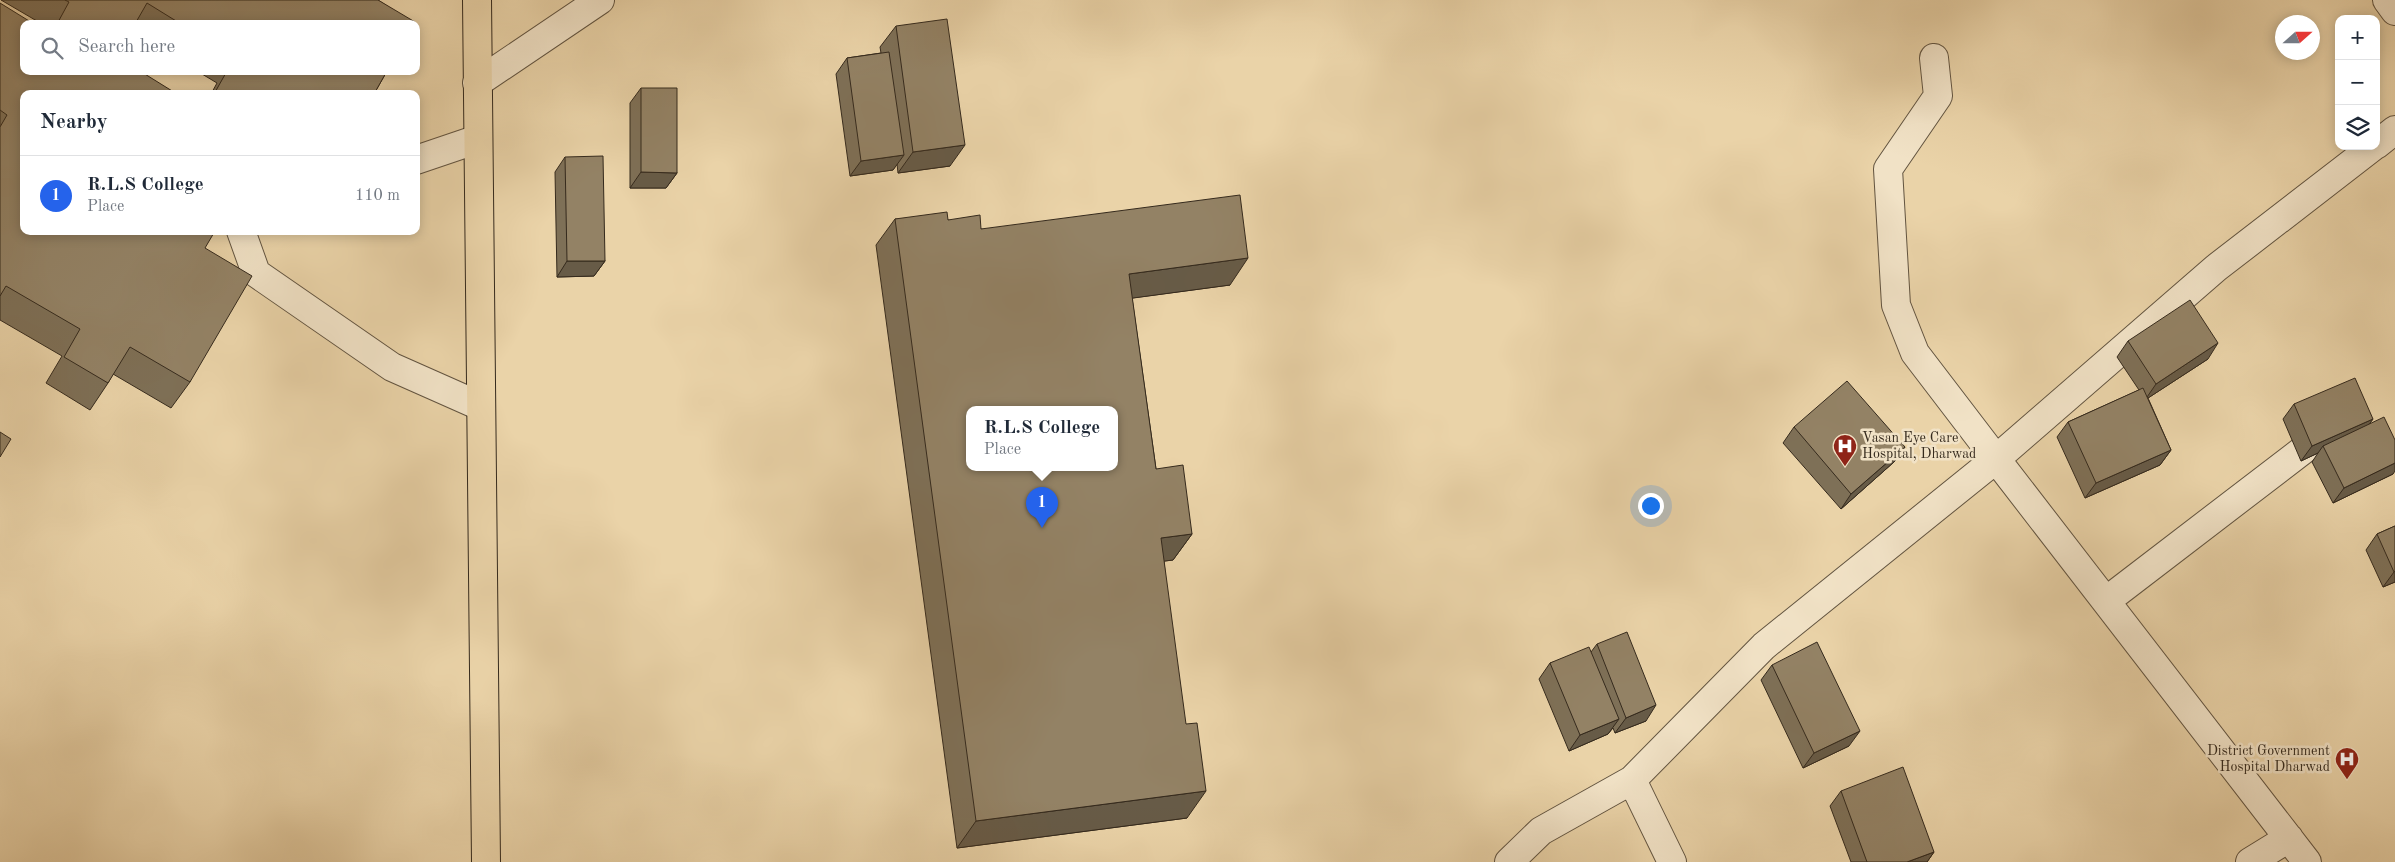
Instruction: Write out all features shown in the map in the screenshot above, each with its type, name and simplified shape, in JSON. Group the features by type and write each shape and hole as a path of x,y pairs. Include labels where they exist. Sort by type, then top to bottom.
{"main road":[{"path":"477,0 486,862"}],"street":[{"path":"477,83 600,0"},
{"path":"2387,0 2395,11"},
{"path":"1934,58 1938,96 1888,169 1896,305 1915,353 2307,862"},
{"path":"2380,142 2395,130"},
{"path":"420,159 478,138"},
{"path":"1509,862 1541,831 1632,780 1764,646 1996,460 2216,268 2370,150"},
{"path":"242,235 256,273 392,367 480,406"},
{"path":"2106,601 2320,437"},
{"path":"1632,780 1672,862"},
{"path":"2250,862 2289,838"}],"building":[{"path":"65,0 378,0 412,20 175,20 147,3 137,20 59,20 69,2"},
{"path":"0,3 28,20 20,20 20,75 146,75 171,90 20,90 20,235 213,235 205,248 252,276 190,382 130,347 108,383 64,357 80,329 6,286 0,296 0,127 7,115 0,110"},
{"path":"947,19 965,145 913,152 896,26"},
{"path":"889,52 904,155 861,161 847,58"},
{"path":"225,75 385,75 376,90 216,90"},
{"path":"641,88 677,88 677,173 641,172"},
{"path":"603,156 605,261 567,261 565,157"},
{"path":"1240,195 1248,258 1129,274 1156,469 1183,465 1192,534 1161,538 1186,724 1197,723 1206,791 976,821 895,219 947,212 948,220 980,215 981,229"},
{"path":"2190,300 2218,343 2156,384 2128,341"},
{"path":"2355,378 2373,419 2312,446 2294,404"},
{"path":"1847,381 1905,447 1851,494 1794,427"},
{"path":"2143,388 2171,450 2096,483 2068,422"},
{"path":"2384,417 2395,440 2395,463 2344,488 2323,446"},
{"path":"0,432 11,439 0,457"},
{"path":"2395,526 2395,571 2394,572 2377,534"},
{"path":"1627,632 1656,705 1626,718 1597,644"},
{"path":"1817,642 1860,731 1814,753 1772,665"},
{"path":"1589,647 1619,719 1580,735 1550,663"},
{"path":"1903,767 1934,852 1907,862 1867,862 1841,791"}],"place":[{"name":"Vasan Eye Care Hospital, Dharwad","path":"1845,467"},
{"name":"R.L.S College","path":"1042,528"},
{"name":"District Government Hospital Dharwad","path":"2347,780"}]}
